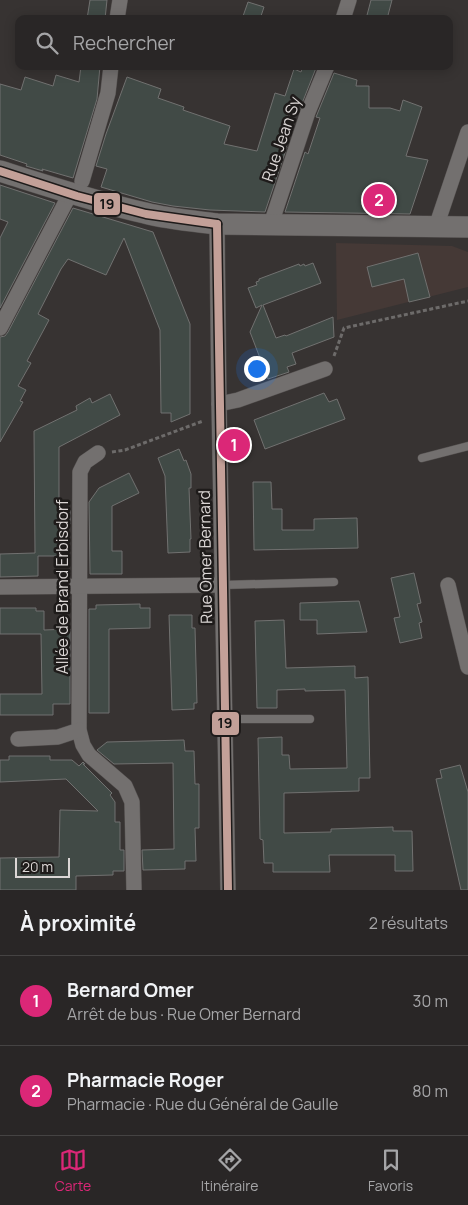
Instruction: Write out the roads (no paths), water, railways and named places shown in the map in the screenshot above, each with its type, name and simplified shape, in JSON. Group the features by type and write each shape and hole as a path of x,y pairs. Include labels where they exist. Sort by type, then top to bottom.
{"street":[{"path":"118,15 120,0"},
{"path":"344,15 348,0"},
{"path":"0,328 76,187 108,93 111,70"},
{"name":"Rue Jean Sy","path":"271,224 308,112 325,70"},
{"path":"436,227 468,132"},
{"path":"0,171 76,187 146,214 217,224 468,227"},
{"name":"Rue Omer Bernard","path":"217,224 228,890"},
{"path":"219,404 238,400 325,369"},
{"name":"Allée de Brand Erbisdorf","path":"98,453 84,462 80,472 79,730 82,744 89,754 125,786 132,802 134,890"},
{"path":"448,585 467,662"},
{"path":"0,587 223,586"},
{"path":"18,740 58,737 79,730"}],"lane":[{"path":"422,458 468,446"},
{"path":"223,586 334,582"},
{"path":"225,719 310,718"}],"place":[{"name":"Pharmacie Roger","path":"379,200"},
{"name":"Bernard Omer","path":"234,445"}]}
